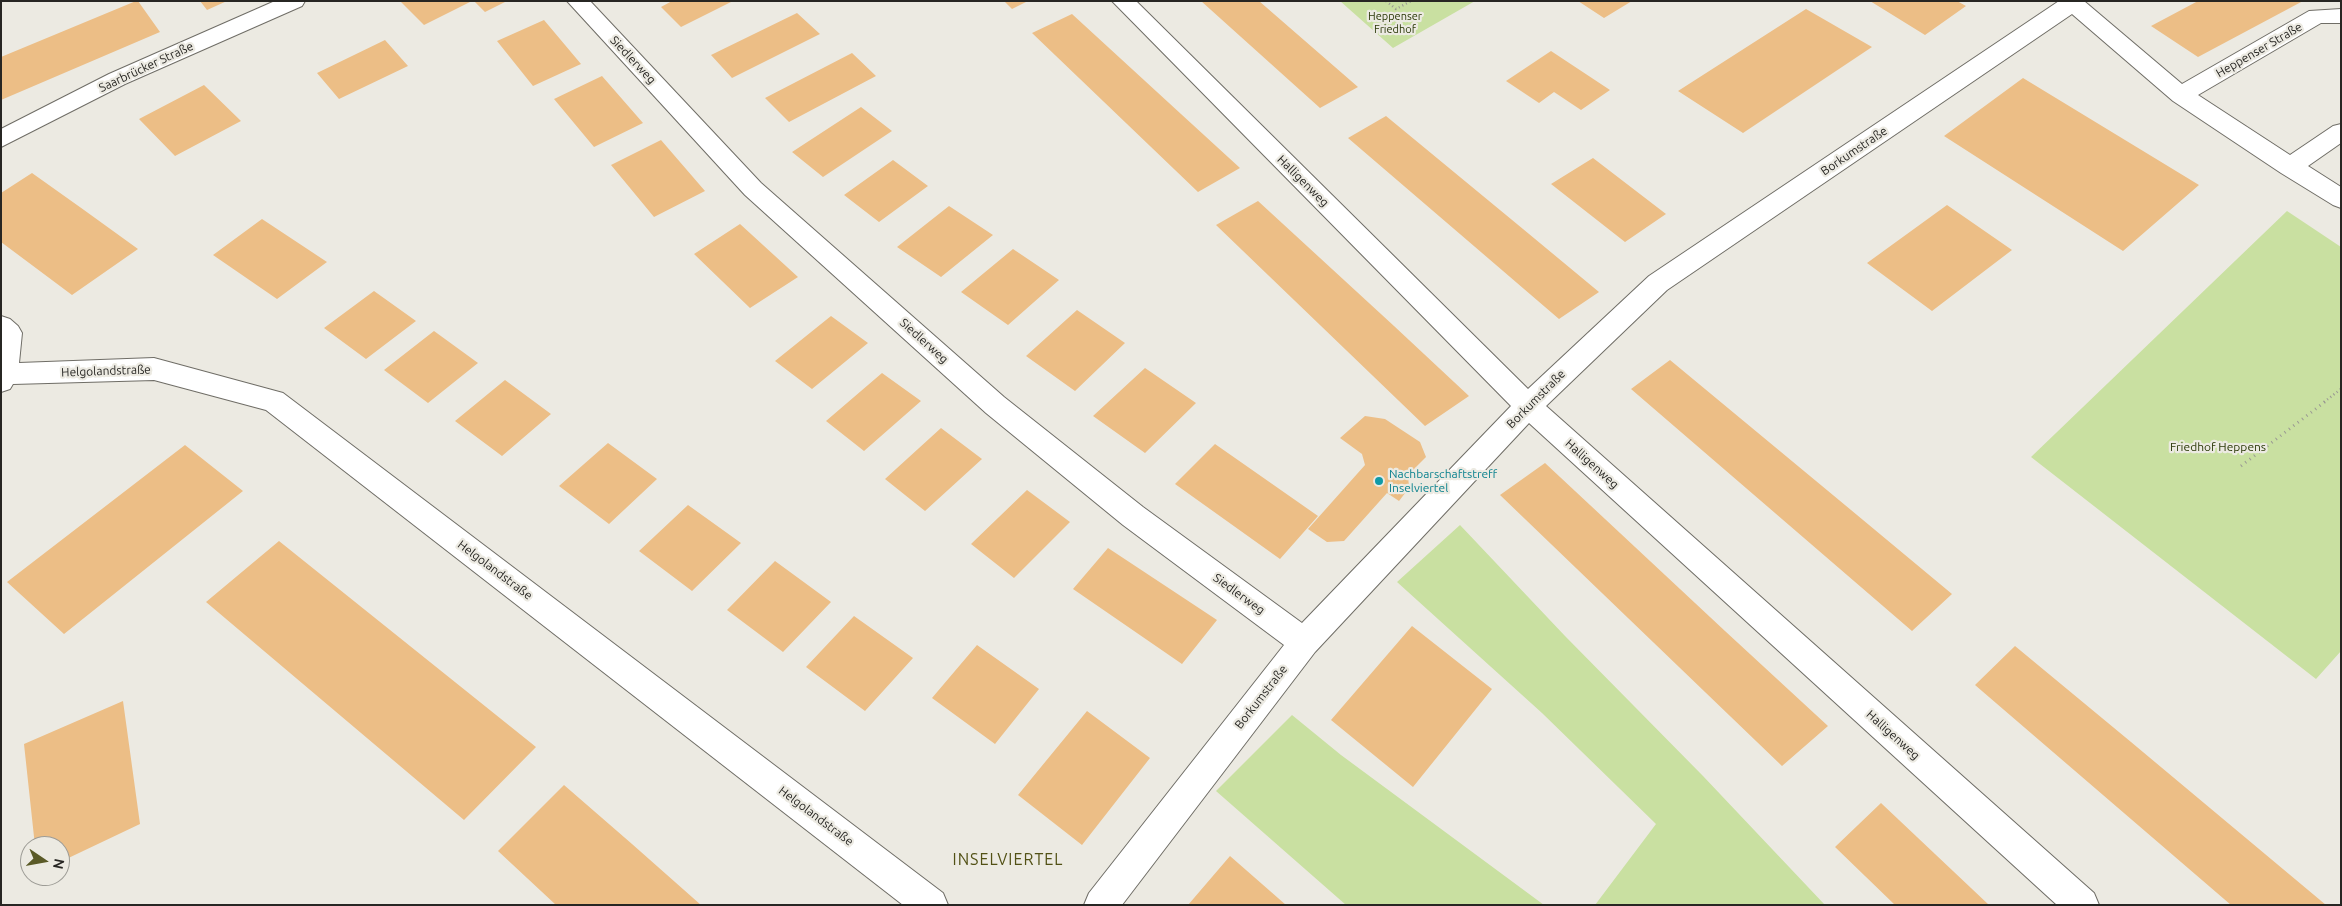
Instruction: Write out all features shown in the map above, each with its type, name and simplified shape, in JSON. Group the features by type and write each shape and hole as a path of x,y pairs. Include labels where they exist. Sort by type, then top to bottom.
{"street":[{"name":"Saarbrücker Straße","path":"1,139 117,79 294,1"},
{"name":"Siedlerweg","path":"578,1 752,189 988,398 1133,516 1304,642"},
{"name":"Halligenweg","path":"1123,1 1528,406 2082,905"},
{"name":"Borkumstraße","path":"1101,905 1304,642 1528,406 1658,283 2071,2"},
{"path":"2071,2 2181,95 2341,200"},
{"name":"Heppenser Straße","path":"2181,95 2317,16 2341,16"},
{"path":"2289,166 2341,132"},
{"name":"Helgolandstraße","path":"1,326 9,333 3,377 154,369 274,401 932,905"}],"path":[{"path":"1386,1 1396,9 1411,1"},
{"path":"2241,466 2341,389"}],"green space":[{"name":"Heppenser Friedhof","path":"1340,1 1475,1 1393,48"},
{"name":"Friedhof Heppens","path":"2287,211 2341,247 2341,651 2316,679 2031,457"},
{"path":"1460,525 1825,905 1595,905 1656,824 1542,713 1397,582"},
{"path":"1292,715 1341,755 1544,905 1346,905 1216,791"}],"building":[{"path":"138,1 160,32 1,100 1,57"},
{"path":"200,1 227,1 207,10"},
{"path":"400,1 472,1 424,25"},
{"path":"474,1 507,1 485,12"},
{"path":"672,1 733,1 681,27 661,7"},
{"path":"1004,1 1028,1 1012,9"},
{"path":"1201,1 1259,1 1358,87 1320,108"},
{"path":"1578,1 1632,1 1604,18"},
{"path":"1870,1 1957,1 1966,6 1925,35"},
{"path":"2198,1 2303,1 2198,57 2151,26"},
{"path":"1806,9 1872,47 1743,133 1678,91"},
{"path":"797,13 820,34 732,78 711,55"},
{"path":"1072,14 1240,168 1198,192 1032,33"},
{"path":"544,20 581,64 533,86 497,41"},
{"path":"385,40 408,66 339,99 317,73"},
{"path":"1551,51 1610,90 1581,110 1554,92 1539,103 1506,81"},
{"path":"852,53 876,76 789,122 765,98"},
{"path":"602,76 643,123 594,147 554,99"},
{"path":"2023,78 2199,185 2123,251 1944,136"},
{"path":"204,85 241,121 175,156 139,119"},
{"path":"861,107 892,131 823,177 792,152"},
{"path":"1386,116 1599,292 1559,319 1348,138"},
{"path":"661,140 705,191 654,217 611,165"},
{"path":"1593,158 1666,214 1625,242 1551,184"},
{"path":"893,160 928,186 879,222 844,195"},
{"path":"32,173 138,249 72,295 1,242 1,193"},
{"path":"1258,201 1469,396 1425,426 1216,225"},
{"path":"1947,205 2012,250 1932,311 1867,263"},
{"path":"949,206 993,235 941,277 897,247"},
{"path":"262,219 327,262 277,299 213,255"},
{"path":"740,224 798,277 750,308 694,254"},
{"path":"1013,249 1059,280 1008,325 961,292"},
{"path":"374,291 416,321 366,359 324,328"},
{"path":"1077,310 1125,343 1075,391 1026,356"},
{"path":"831,316 868,343 812,389 775,361"},
{"path":"434,331 478,363 428,403 384,370"},
{"path":"1670,360 1952,594 1912,631 1631,389"},
{"path":"1145,368 1196,403 1145,453 1093,416"},
{"path":"882,373 921,401 864,451 826,421"},
{"path":"505,380 551,414 502,456 455,421"},
{"name":"Nachbarschaftstreff Inselviertel","path":"1365,416 1385,419 1420,442 1426,457 1408,475 1409,488 1399,501 1387,493 1344,541 1327,542 1308,529 1365,465 1362,454 1340,438"},
{"path":"941,428 982,459 925,511 885,479"},
{"path":"608,443 657,479 609,524 559,486"},
{"path":"1215,444 1318,516 1280,559 1175,484"},
{"path":"185,445 243,491 64,634 7,582"},
{"path":"1545,463 1828,726 1782,766 1500,495"},
{"path":"1027,490 1070,522 1014,578 971,544"},
{"path":"688,505 741,543 692,591 639,551"},
{"path":"279,541 536,747 464,820 206,602"},
{"path":"1108,548 1217,620 1182,664 1073,589"},
{"path":"775,561 831,602 783,652 727,610"},
{"path":"854,616 913,658 865,711 806,667"},
{"path":"1412,626 1492,689 1413,787 1331,720"},
{"path":"977,645 1039,689 995,744 932,698"},
{"path":"2015,646 2326,905 2231,905 1975,685"},
{"path":"123,701 140,824 70,857 70,836 34,836 24,744"},
{"path":"1087,711 1150,758 1082,845 1018,795"},
{"path":"564,785 701,905 556,905 498,851"},
{"path":"1881,803 1989,905 1895,905 1835,847"},
{"path":"1230,856 1286,905 1188,905"}],"place":[{"name":"Nachbarschaftstreff Inselviertel","path":"1379,481"}],"district":[{"name":"INSELVIERTEL","path":"1008,860"}]}
